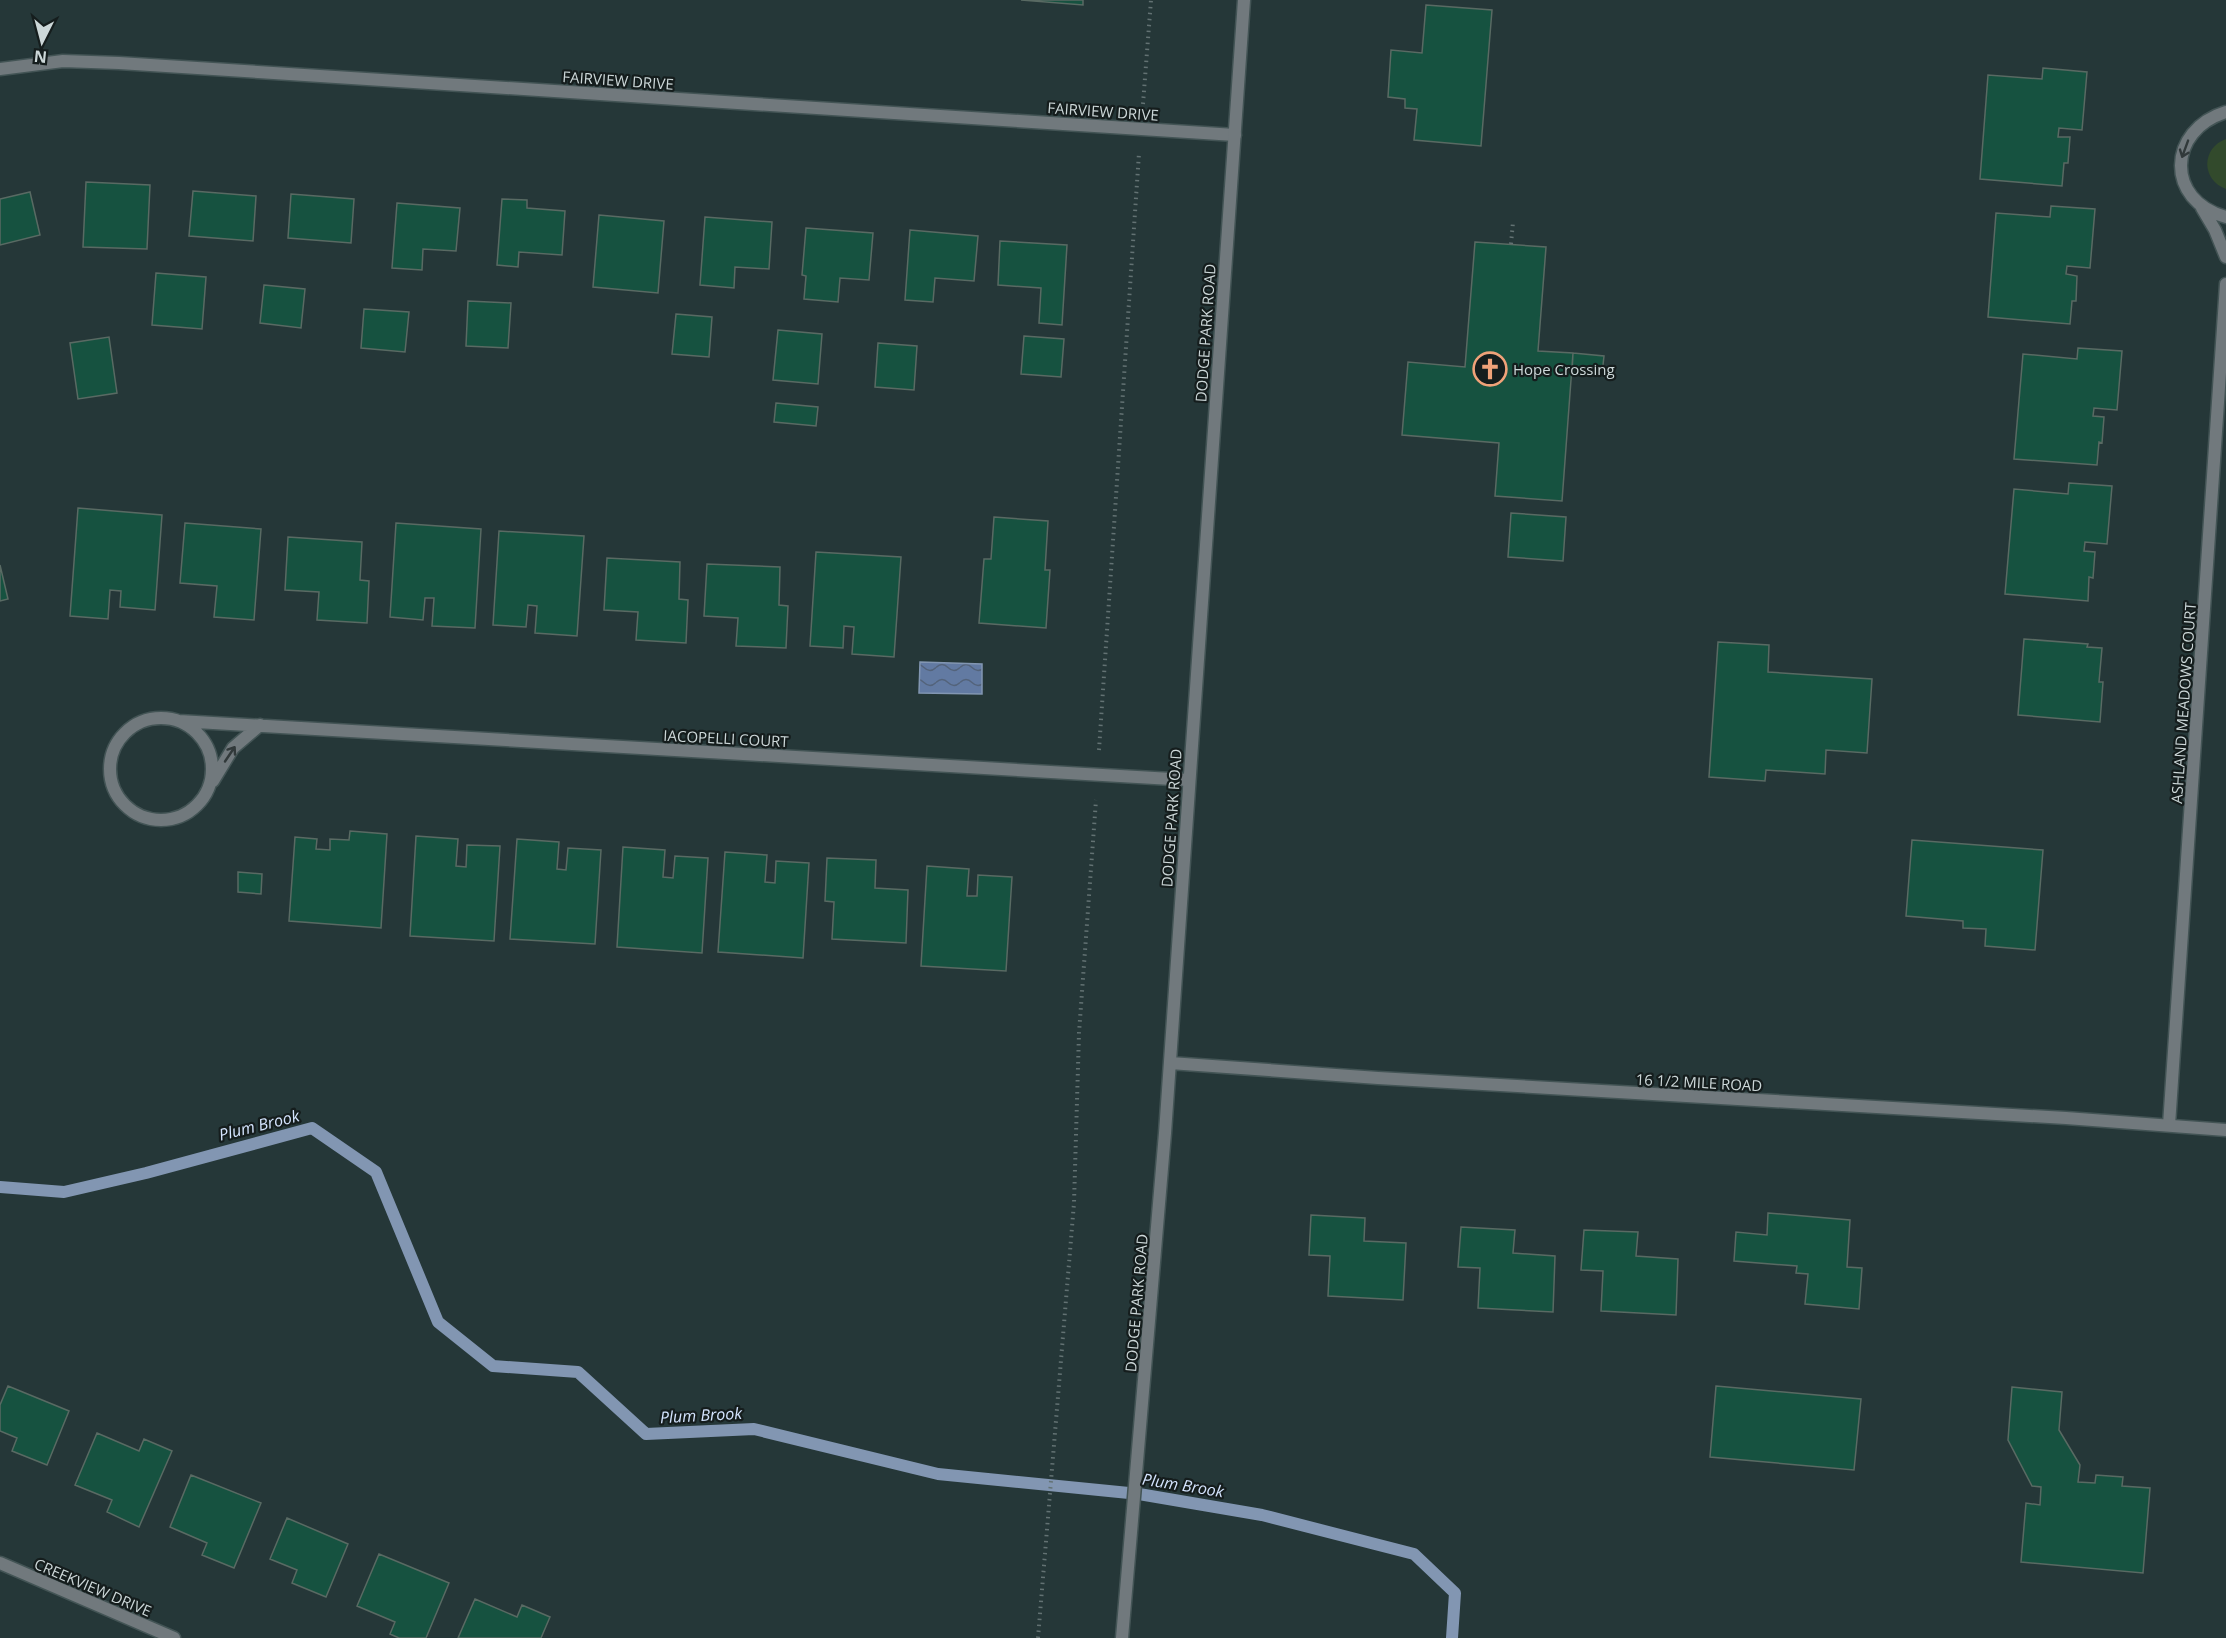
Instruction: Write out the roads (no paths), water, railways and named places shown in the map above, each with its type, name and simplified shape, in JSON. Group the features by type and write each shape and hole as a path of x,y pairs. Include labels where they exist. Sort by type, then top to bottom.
{"street":[{"name":"DODGE PARK ROAD","path":"1122,1638 1170,1064 1244,0"},
{"name":"FAIRVIEW DRIVE","path":"0,69 63,61 118,63 1234,135"},
{"path":"2226,112 2211,117 2196,128 2186,143 2181,159 2182,176 2188,192 2216,230 2226,256"},
{"path":"2199,205 2214,214 2226,217"},
{"name":"ASHLAND MEADOWS COURT","path":"2169,1125 2226,284"},
{"name":"IACOPELLI COURT","path":"260,725 233,748 198,805 183,816 166,821 148,819 132,812 119,800 111,784 109,767 112,752 120,738 132,727 147,720 163,718 179,721 260,725 1189,780"},
{"path":"179,721 193,729 204,741 211,755 212,773 208,790"},
{"name":"16 1/2 MILE ROAD","path":"1170,1064 2226,1130"},
{"name":"CREEKVIEW DRIVE","path":"0,1563 174,1638"}],"water":[{"path":"920,662 982,664 982,694 919,693"}],"waterway":[{"name":"Plum Brook","path":"0,1187 64,1192 146,1173 312,1128 376,1172 438,1322 493,1366 578,1372 646,1434 754,1429 938,1474 1139,1494 1262,1515 1414,1554 1455,1593 1452,1638"}],"place":[{"name":"Hope Crossing","path":"1490,369"}]}
